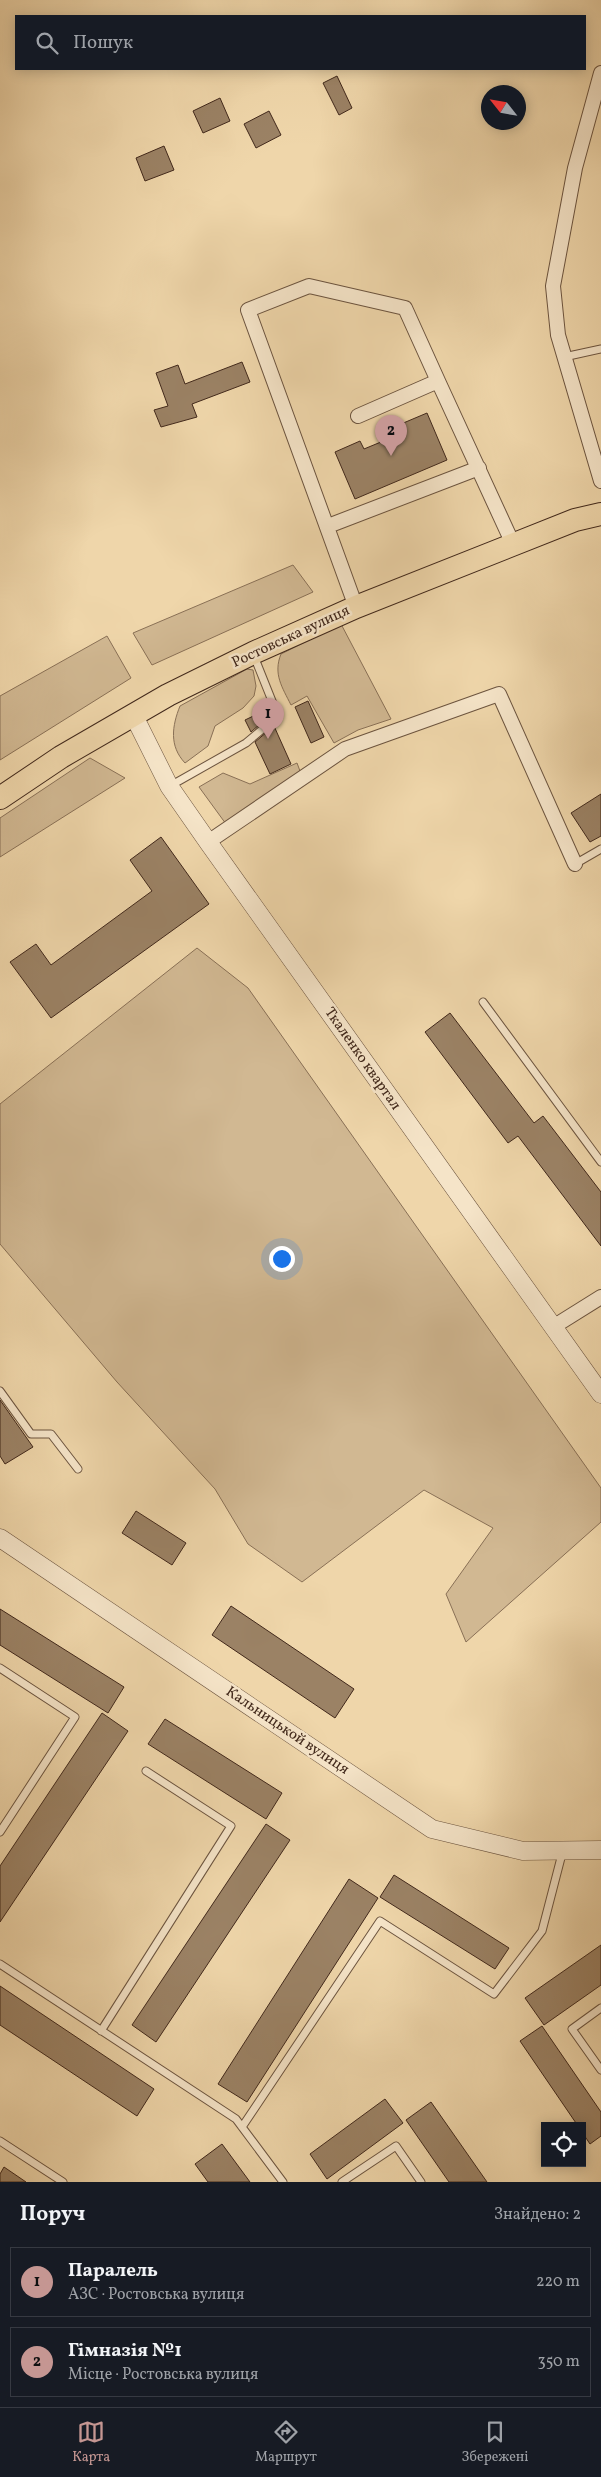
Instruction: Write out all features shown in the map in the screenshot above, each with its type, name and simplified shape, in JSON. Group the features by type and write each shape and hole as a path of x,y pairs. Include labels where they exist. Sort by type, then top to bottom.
{"highway":[{"name":"Ростовська вулиця","path":"0,798 61,757 168,695 253,654 356,607 575,520 601,514"}],"street":[{"path":"601,73 575,168 553,286 558,335 601,481"},
{"path":"356,607 248,310 309,286 405,308 513,544"},
{"path":"358,416 438,381"},
{"path":"328,526 479,468"},
{"path":"208,842 346,749 499,694 575,864"},
{"name":"Ткаленко квартал","path":"134,716 170,786 208,842 601,1394"},
{"path":"553,1327 601,1297"},
{"name":"Кальницькой вулиця","path":"0,1538 432,1829 524,1851 601,1850"}],"lane":[{"path":"564,357 601,349"},
{"path":"170,786 246,743 278,716 253,654"},
{"path":"575,864 601,849"},
{"path":"484,1002 601,1162"},
{"path":"0,1391 31,1434 51,1434 78,1469"},
{"path":"0,1668 74,1717 0,1832"},
{"path":"101,2031 231,1826 146,1771"},
{"path":"242,2127 380,1921 494,1994 542,1931 563,1850"},
{"path":"0,1964 236,2119 283,2182"},
{"path":"601,2008 572,2029 601,2070"},
{"path":"0,2141 62,2182"},
{"path":"342,2182 396,2146 421,2182"}],"shaded area":[{"path":"293,565 313,592 152,665 133,633"},
{"path":"341,624 391,719 358,730 334,743 307,696 291,705 280,680 278,668 281,654"},
{"path":"107,636 131,678 0,760 0,696"},
{"path":"247,669 253,670 256,686 254,696 243,708 215,726 208,746 185,763 176,750 173,736 180,706"},
{"path":"90,758 125,778 0,857 0,818"},
{"path":"297,763 300,771 226,824 199,787 223,773 250,784"},
{"path":"197,948 248,988 601,1488 601,1522 466,1642 446,1594 493,1528 424,1490 302,1582 248,1544 215,1489 117,1382 0,1244 0,1104"}],"building":[{"path":"337,76 352,108 339,115 323,83"},
{"path":"220,98 230,121 203,133 193,111"},
{"path":"269,111 281,135 256,148 244,124"},
{"path":"164,146 174,170 145,181 136,158"},
{"path":"242,362 250,382 192,404 197,417 161,427 154,410 168,406 156,373 178,365 185,384"},
{"path":"427,413 447,460 355,499 335,452 360,441 364,449 405,432 401,424"},
{"path":"308,701 324,737 311,743 295,707"},
{"path":"266,710 269,716 251,732 245,720"},
{"path":"274,726 291,764 270,774 255,742"},
{"path":"601,794 601,836 590,842 571,813"},
{"path":"161,837 209,904 51,1018 10,962 36,944 51,965 152,891 130,860"},
{"path":"450,1013 534,1123 543,1116 601,1192 601,1246 518,1136 508,1143 425,1032"},
{"path":"0,1400 33,1447 5,1464 0,1456"},
{"path":"136,1511 186,1543 172,1565 122,1533"},
{"path":"231,1606 354,1689 335,1718 212,1635"},
{"path":"0,1609 124,1687 108,1713 0,1645"},
{"path":"102,1713 128,1731 0,1922 0,1866"},
{"path":"165,1719 282,1793 266,1819 148,1744"},
{"path":"266,1824 290,1840 156,2042 132,2025"},
{"path":"394,1875 509,1948 495,1969 380,1897"},
{"path":"349,1879 378,1898 247,2102 218,2084"},
{"path":"601,1945 601,1985 544,2025 525,1998"},
{"path":"0,1986 154,2089 137,2116 0,2025"},
{"path":"542,2026 601,2112 601,2136 590,2144 586,2138 586,2122 575,2122 520,2041"},
{"path":"385,2099 403,2123 327,2179 310,2154"},
{"path":"431,2102 487,2182 449,2182 406,2120"},
{"path":"222,2144 250,2182 208,2182 195,2164"},
{"path":"4,2167 26,2182 0,2182 0,2174"}],"place":[{"name":"Гімназія №1","path":"391,456"},
{"name":"Паралель","path":"268,739"}]}
